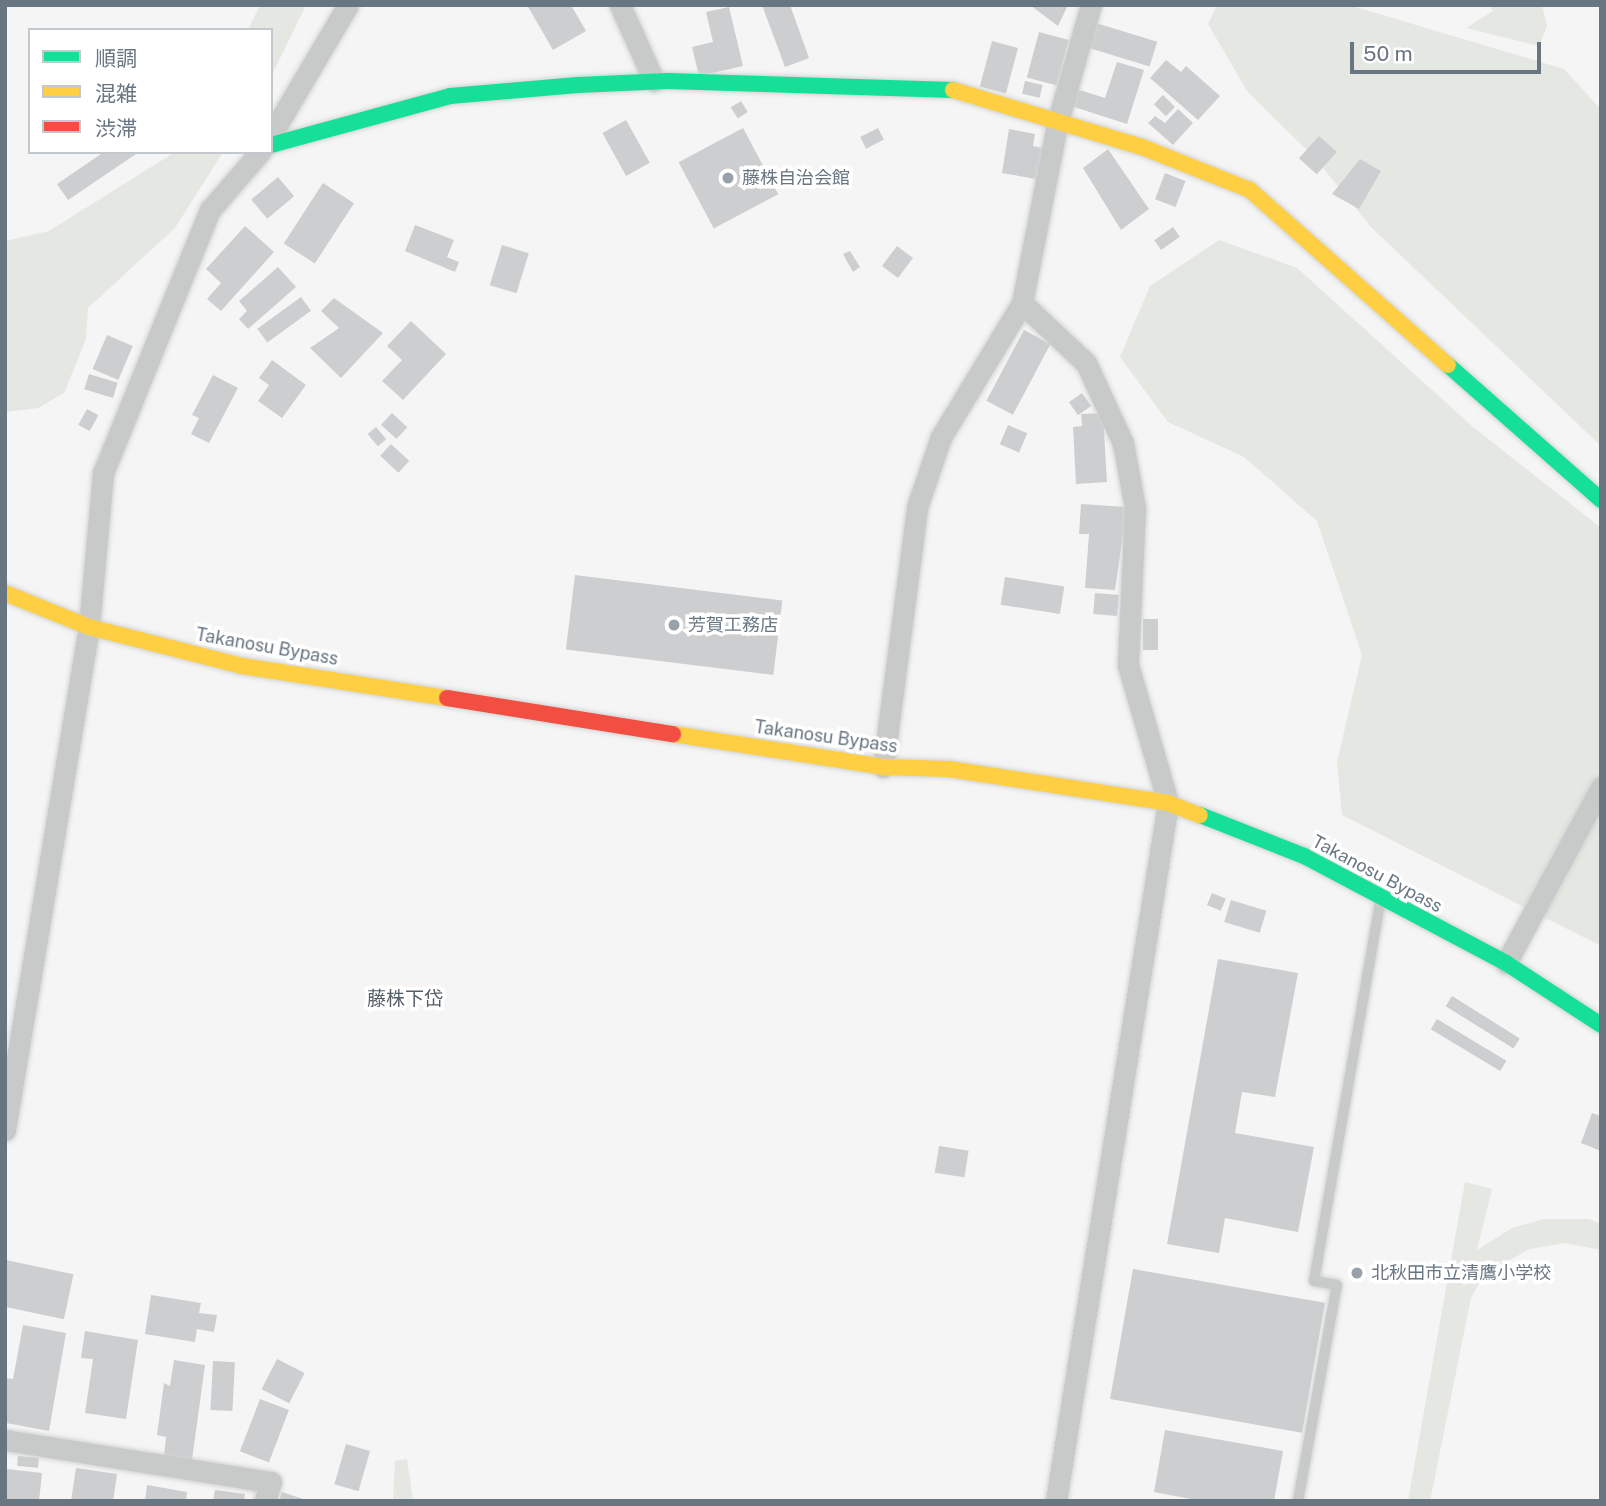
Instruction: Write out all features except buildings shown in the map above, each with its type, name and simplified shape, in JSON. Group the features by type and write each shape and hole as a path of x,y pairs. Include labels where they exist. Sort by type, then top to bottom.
{"main road":[{"path":"273,144 450,96 654,81 926,85 1142,147 1250,190 1601,500"},
{"name":"Takanosu Bypass","path":"5,593 89,627 242,666 883,767 949,769 1168,803 1304,856 1506,963 1601,1025"}],"street":[{"path":"273,132 348,5"},
{"path":"620,5 654,81"},
{"path":"883,767 916,507 941,437 1021,303 1057,124 1091,5"},
{"path":"5,1130 11,1054 89,627 103,473 211,210 258,154"},
{"path":"1021,303 1086,363 1123,443 1135,508 1128,665 1168,803 1056,1501"},
{"path":"1506,963 1601,787"},
{"path":"5,1440 271,1482 265,1501"}],"lane":[{"path":"1298,1501 1337,1285 1314,1281 1381,897"}],"shaded area":[{"path":"260,5 306,5 273,73 273,28 249,28"},
{"path":"1217,5 1349,5 1564,69 1601,110 1601,446 1371,227 1314,157 1247,91 1208,24"},
{"path":"1489,5 1542,5 1547,26 1539,46 1466,28 1493,11"},
{"path":"172,154 222,154 175,228 88,308 86,339 64,393 38,408 5,412 5,241 49,231"},
{"path":"1219,240 1297,268 1472,426 1601,528 1601,946 1342,815 1337,762 1362,655 1317,521 1244,457 1168,422 1120,357 1150,286"},
{"path":"1465,1182 1492,1189 1477,1250 1512,1228 1544,1219 1589,1219 1601,1224 1601,1250 1565,1243 1530,1249 1484,1274 1471,1298 1430,1501 1408,1501"},
{"path":"407,1459 413,1501 393,1501 395,1461"}],"traffic: fast":[{"path":"273,144 450,96 578,85 668,81 953,90"},
{"path":"1448,365 1601,500"},
{"path":"1200,815 1304,856 1506,963 1601,1025"}],"traffic: slow":[{"path":"953,90 1142,147 1250,190 1448,365"},
{"path":"5,593 89,627 242,666 447,698"},
{"path":"673,734 883,767 949,769 1168,803 1200,815"}],"traffic: jam":[{"path":"447,698 673,734"}],"place":[{"name":"藤株自治会館","path":"728,178"},
{"name":"芳賀工務店","path":"674,625"},
{"name":"北秋田市立清鷹小学校","path":"1357,1273"}],"district":[{"name":"藤株下岱","path":"405,999"}]}
